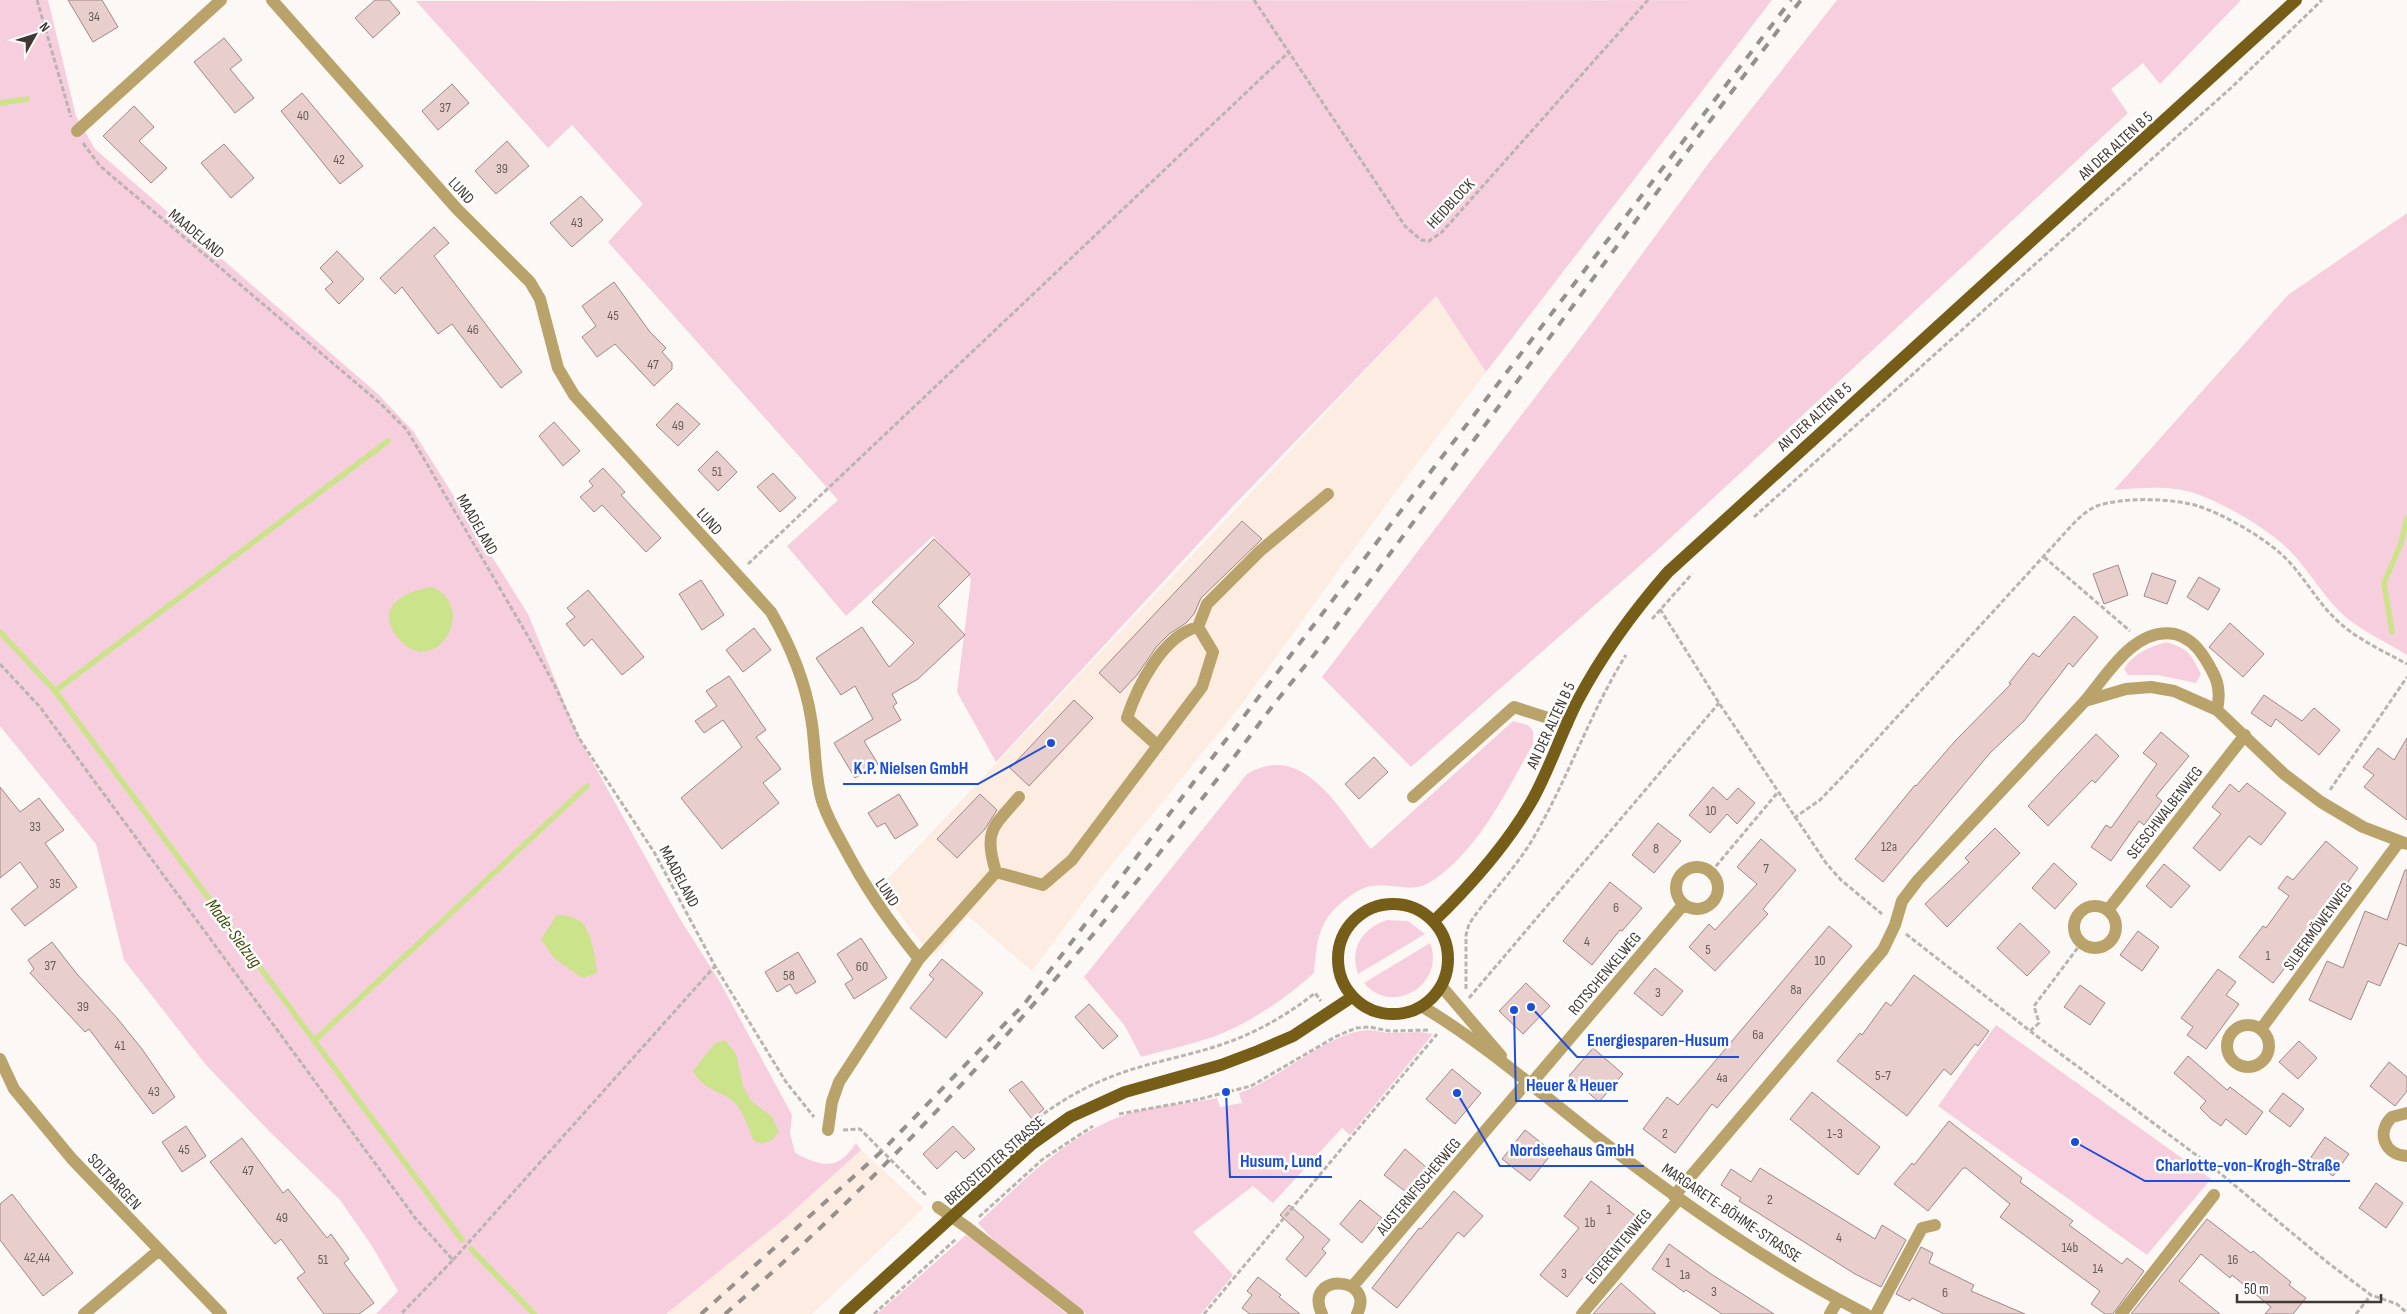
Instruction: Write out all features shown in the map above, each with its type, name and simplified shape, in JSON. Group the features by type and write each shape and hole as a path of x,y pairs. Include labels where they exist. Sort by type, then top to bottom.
{"main road":[{"name":"AN DER ALTEN B 5","path":"1434,921 1462,894 1511,833 1534,797 1567,724 1607,650 1648,595 1682,558 2016,257 2296,0"},
{"path":"1399,904 1417,909 1434,921 1443,935 1448,952 1448,970 1442,987 1434,998 1422,1007 1405,1014 1386,1015 1367,1009 1352,997 1342,981 1337,962 1339,943 1348,926 1362,913 1380,905 1399,904"},
{"name":"BREDSTEDTER STRASSE","path":"845,1314 1032,1144 1087,1108 1125,1092 1221,1065 1258,1051 1299,1032 1352,997"}],"street":[{"path":"77,131 221,0"},
{"name":"LUND","path":"272,0 457,210 530,282 540,299 558,368 574,395 770,612 791,649 804,683 811,718 817,778 822,801 832,825 874,901 919,959"},
{"path":"1198,627 1207,604 1260,551 1328,494"},
{"path":"996,872 1044,885 1072,860 1202,687 1213,652 1198,627"},
{"path":"1158,746 1127,718 1132,702 1152,666 1175,638 1187,629 1198,627"},
{"path":"2140,640 2149,635 2161,633 2182,636 2199,649 2209,665 2221,693 2217,710"},
{"name":"EIDERENTENWEG","path":"1582,1314 1676,1197 1884,950 1895,925 1902,901 1918,880 2140,640"},
{"path":"2085,701 2126,689 2151,687 2174,691 2217,710 2284,774 2321,802 2363,827 2403,843"},
{"path":"1413,797 1514,707 1567,724"},
{"name":"SEESCHWALBENWEG","path":"2108,910 2245,735"},
{"path":"996,872 988,840 997,822 1019,797"},
{"name":"SILBERMÖWENWEG","path":"2261,1029 2403,843"},
{"path":"1696,867 1711,872 1717,882 1718,889 1714,901 1702,909 1696,910 1683,905 1676,893 1676,885 1682,873 1696,867"},
{"path":"828,1130 832,1102 839,1082 919,959 996,872"},
{"name":"ROTSCHENKELWEG","path":"1529,1084 1683,905"},
{"path":"2095,906 2108,910 2112,915 2116,928 2111,940 2099,947 2092,947 2082,942 2074,929 2082,910 2095,906"},
{"name":"MARGARETE-BÖHME-STRASSE","path":"1442,987 1464,1004 1516,1073"},
{"name":"MARGARETE-BÖHME-STRASSE","path":"1422,1007 1448,1022 1676,1197 1729,1233 1838,1300 1866,1314"},
{"name":"SOLTBARGEN","path":"0,1060 14,1088 72,1159 221,1314"},
{"name":"AUSTERNFISCHERWEG","path":"1352,1288 1529,1084"},
{"path":"2407,1113 2392,1117 2384,1128 2383,1135 2388,1148 2400,1156 2407,1156"},
{"path":"2120,1314 2214,1195"},
{"path":"938,1207 968,1228 1078,1314"},
{"path":"1876,1314 1922,1228 1935,1225"},
{"path":"84,1314 158,1250"},
{"path":"1322,1314 1318,1300 1325,1288 1338,1282 1352,1288 1359,1297 1360,1304 1357,1314"},
{"path":"1830,1314 1838,1300"}],"path":[{"name":"MAADELAND","path":"37,0 77,131 83,143 100,166 382,404 407,430 555,686 579,738 654,852 715,966 786,1082 808,1112 828,1130"},
{"name":"HEIDBLOCK","path":"1254,0 1290,51 1405,226 1421,240 1429,241 1442,232 1648,0"},
{"path":"1752,520 2233,86 2322,0"},
{"path":"736,575 1290,51"},
{"path":"1794,818 1820,800 2084,513 2096,506 2110,503 2160,500 2199,506 2254,534 2280,553 2315,597 2342,624 2371,644 2407,664"},
{"path":"2044,557 2140,640"},
{"path":"1650,621 1694,572"},
{"path":"1660,609 1794,818 1826,863 1841,880 2030,1031 2215,1169 2327,1262 2371,1295 2397,1304 2407,1313"},
{"path":"1464,1004 1466,935 1469,924 1531,842 1555,798 1598,704 1628,651"},
{"path":"0,664 40,707 416,1219 453,1260"},
{"path":"2321,802 2407,677"},
{"path":"1464,1004 1719,703"},
{"path":"1711,872 1778,792"},
{"path":"2030,1031 2039,1023 2034,1006 2082,942"},
{"path":"400,1314 453,1260 715,966"},
{"path":"1114,1116 1140,1108 1196,1100 1251,1086 1335,1037 1356,1028 1369,1027 1390,1031 1419,1029 1439,1032 1204,1314"},
{"path":"874,1314 1043,1159 1100,1122"},
{"path":"828,1130 860,1129 938,1207"},
{"path":"2356,1314 2371,1295"}],"shaded area":[{"path":"0,0 48,0 76,116 95,149 378,394 413,431 528,614 579,738 680,919 720,982 792,1115 790,1133 795,1153 813,1161 829,1164 843,1158 856,1143 861,1150 788,1216 666,1314 376,1314 398,1291 372,1246 340,1200 268,1130 206,1065 124,960 96,844 0,726"},
{"path":"1772,0 1486,372 1436,296 1235,504 996,762 957,692 971,579 933,536 846,616 787,546 838,500 608,242 643,204 572,125 548,148 416,1"},
{"path":"1837,0 2241,0 2160,84 2143,63 2111,89 2128,113 1652,555 1411,767 1322,677 1587,329 1708,164"},
{"path":"2407,213 2407,655 2348,619 2326,596 2294,555 2261,527 2234,511 2207,498 2184,490 2134,488 2114,490 2288,295"},
{"path":"1436,296 1486,372 1393,495 1241,705 1104,874 1032,971 968,916 936,954 922,944 880,887"},
{"path":"432,587 446,597 452,610 452,624 447,636 438,646 426,651 412,649 398,638 391,627 390,610 402,597 411,592"},
{"path":"2166,642 2180,647 2191,656 2201,674 2196,683 2158,675 2128,675 2124,669 2132,659 2148,649"},
{"path":"1513,721 1528,725 1533,731 1533,744 1491,817 1466,851 1451,866 1435,879 1419,887 1382,885 1365,888 1355,893 1337,907 1324,923 1316,950 1314,973 1291,992 1266,1010 1227,1031 1204,1040 1141,1057 1125,1026 1084,977 1247,774 1267,766 1286,766 1303,773 1319,784 1347,816 1371,849"},
{"path":"557,915 574,918 586,928 593,948 597,973 582,978 554,958 541,939"},
{"path":"1387,920 1408,921 1425,934 1358,974 1355,956 1360,940 1371,928"},
{"path":"1430,943 1433,958 1430,971 1424,983 1414,991 1401,996 1388,997 1376,993 1364,983"},
{"path":"1996,1025 2211,1179 2147,1255 1938,1106"},
{"path":"1369,1030 1389,1033 1420,1032 1433,1034 1350,1135 1342,1128 1273,1203 1253,1186 1193,1232 1233,1275 1201,1314 1086,1314 996,1243 978,1223 1044,1163 1079,1137 1099,1126 1131,1113 1217,1098 1220,1107 1242,1103 1239,1093 1255,1086 1338,1038 1354,1032"},
{"path":"725,1040 736,1054 743,1086 751,1101 771,1116 779,1131 773,1139 762,1144 753,1140 744,1117 736,1104 726,1096 703,1084 693,1071 714,1044"},
{"path":"861,1150 924,1208 812,1314 666,1314 788,1216"},
{"path":"966,1235 978,1242 1067,1314 877,1314"}],"building":[{"path":"68,0 102,0 118,27 93,42"},
{"path":"375,0 389,0 400,13 373,38 355,18"},
{"path":"224,38 242,60 230,69 254,98 235,113 194,62"},
{"path":"452,84 469,103 438,130 422,111"},
{"path":"302,93 363,166 340,184 281,111"},
{"path":"134,106 154,127 139,141 167,168 151,183 103,136"},
{"path":"507,141 529,166 496,194 475,171"},
{"path":"224,144 254,178 231,198 201,163"},
{"path":"581,196 603,220 572,247 550,223"},
{"path":"434,227 449,243 434,256 522,372 501,388 452,324 438,334 402,287 395,294 380,278"},
{"path":"337,251 364,279 339,304 325,289 333,282 320,268"},
{"path":"614,282 650,332 666,348 662,352 672,363 672,369 654,386 615,344 597,357 582,337 596,326 582,306"},
{"path":"677,403 700,424 678,446 656,425"},
{"path":"554,422 580,451 563,466 539,436"},
{"path":"717,451 737,472 718,491 698,470"},
{"path":"603,468 625,492 621,495 661,538 646,552 602,505 594,512 580,497 593,486 589,481"},
{"path":"773,473 796,498 780,512 757,487"},
{"path":"1242,521 1262,539 1201,598 1194,614 1186,623 1169,634 1157,646 1137,675 1120,693 1099,673"},
{"path":"934,539 970,574 938,606 965,635 918,679 892,694 897,703 893,706 901,720 864,741 878,764 855,778 834,743 873,719 855,686 841,695 816,658 862,627 889,667 914,643 872,602"},
{"path":"2118,565 2128,595 2104,604 2093,574"},
{"path":"2152,573 2176,581 2167,604 2144,596"},
{"path":"2199,577 2220,589 2208,610 2187,597"},
{"path":"701,580 724,615 702,630 679,594"},
{"path":"588,590 644,657 622,675 592,639 584,646 566,624 575,617 567,608"},
{"path":"2074,616 2098,637 2073,667 2069,663 2024,721 1990,753 1883,882 1855,859 1915,785 2011,684 2009,683 2033,653 2039,657"},
{"path":"2230,623 2264,654 2243,677 2209,647"},
{"path":"754,628 771,650 743,672 726,650"},
{"path":"729,676 766,730 756,737 781,769 763,783 779,803 722,849 681,798 742,747 723,720 704,733 695,721 717,706 706,691"},
{"path":"2264,695 2302,721 2314,708 2340,730 2319,755 2276,719 2271,727 2251,713"},
{"path":"1074,700 1093,718 1029,786 1010,768"},
{"path":"2161,732 2189,756 2156,796 2162,801 2144,825 2139,821 2111,861 2091,847 2106,825 2111,828 2157,764 2143,753"},
{"path":"2096,734 2119,756 2095,783 2092,780 2048,826 2028,806"},
{"path":"2407,738 2407,820 2364,787 2374,775 2363,767 2378,748 2394,760"},
{"path":"1374,757 1388,772 1359,799 1345,784"},
{"path":"2247,783 2286,813 2261,845 2249,836 2220,871 2193,848 2221,814 2212,807 2230,784 2239,792"},
{"path":"0,787 20,812 39,798 64,830 45,843 77,887 25,926 11,909 38,887 20,862 0,878"},
{"path":"1713,787 1727,800 1738,788 1755,803 1737,824 1727,814 1710,833 1689,815"},
{"path":"899,794 918,825 895,839 885,823 877,827 868,813"},
{"path":"980,794 997,810 985,829 957,858 937,839"},
{"path":"1658,823 1681,841 1654,873 1632,855"},
{"path":"1995,828 2020,853 1947,927 1925,904 1969,862 1965,858"},
{"path":"1761,839 1796,870 1763,909 1768,914 1715,971 1689,947 1709,924 1715,930 1757,884 1737,867"},
{"path":"2326,841 2358,868 2307,940 2273,983 2239,957 2263,926 2266,928 2289,896 2278,888 2287,876 2293,880"},
{"path":"2054,863 2077,884 2055,909 2032,888"},
{"path":"2164,864 2190,886 2171,908 2146,886"},
{"path":"2405,870 2407,870 2407,946 2399,943 2380,986 2368,981 2351,1020 2309,1000 2327,961 2343,968 2365,911 2387,920"},
{"path":"1610,882 1642,908 1622,931 1620,930 1592,965 1563,941"},
{"path":"2020,923 2050,952 2027,976 1997,948"},
{"path":"1829,926 1852,946 1717,1108 1712,1104 1675,1153 1643,1129 1667,1097 1678,1105"},
{"path":"2138,931 2159,947 2142,971 2120,955"},
{"path":"861,938 887,978 854,999 845,984 853,979 837,954"},
{"path":"52,942 142,1049 175,1097 153,1114 89,1029 85,1032 30,973 34,969 28,960"},
{"path":"798,952 816,982 796,994 790,984 777,992 765,972"},
{"path":"942,959 983,993 946,1038 910,1008 934,979 929,975"},
{"path":"1655,968 1683,991 1662,1016 1634,993"},
{"path":"2218,969 2236,982 2226,995 2239,1004 2206,1049 2187,1035 2193,1027 2181,1018"},
{"path":"1914,975 1989,1031 1978,1046 1975,1044 1951,1075 1944,1069 1907,1116 1837,1061 1860,1033 1862,1035 1886,1002 1891,1006"},
{"path":"1526,983 1550,1006 1523,1034 1499,1011"},
{"path":"2080,985 2105,1003 2090,1025 2064,1007"},
{"path":"1089,1004 1118,1036 1103,1049 1075,1017"},
{"path":"2299,1041 2317,1058 2298,1079 2279,1062"},
{"path":"1593,1048 1623,1074 1599,1102 1569,1076"},
{"path":"2188,1056 2227,1090 2230,1087 2263,1112 2246,1135 2226,1119 2221,1126 2211,1119 2200,1108 2206,1101 2174,1073"},
{"path":"2389,1062 2407,1077 2407,1091 2395,1106 2370,1086"},
{"path":"1452,1069 1481,1093 1455,1124 1426,1099"},
{"path":"1022,1081 1044,1109 1032,1119 1009,1090"},
{"path":"1812,1092 1880,1147 1858,1175 1790,1119"},
{"path":"2283,1093 2304,1109 2290,1127 2269,1111"},
{"path":"1949,1121 2022,1178 2020,1182 2073,1221 2069,1225 2122,1264 2127,1258 2144,1271 2113,1314 2105,1314 2091,1304 2100,1291 2000,1217 2010,1204 1966,1168 1963,1168 1928,1211 1894,1184 1912,1163 1914,1165"},
{"path":"186,1126 206,1156 182,1172 162,1142"},
{"path":"953,1126 975,1149 964,1159 956,1151 937,1169 923,1154"},
{"path":"1525,1130 1553,1152 1530,1181 1502,1159"},
{"path":"2325,1137 2349,1154 2333,1176 2309,1160"},
{"path":"242,1138 283,1193 288,1189 327,1238 331,1234 349,1259 344,1263 374,1303 359,1314 324,1314 297,1278 305,1272 281,1239 275,1244 210,1162"},
{"path":"1405,1149 1426,1167 1406,1192 1384,1175"},
{"path":"1760,1168 1875,1239 1882,1225 1906,1240 1881,1287 1855,1274 1739,1201 1741,1198 1721,1185 1731,1169 1751,1182"},
{"path":"1591,1181 1640,1219 1613,1254 1606,1249 1567,1297 1540,1275 1579,1228 1564,1216"},
{"path":"2376,1183 2403,1203 2386,1228 2359,1208"},
{"path":"1454,1191 1483,1216 1464,1237 1458,1232 1397,1308 1372,1288 1419,1228 1421,1229"},
{"path":"12,1194 73,1273 43,1296 0,1240 0,1204"},
{"path":"1360,1200 1382,1218 1362,1243 1340,1224"},
{"path":"1289,1205 1330,1240 1322,1249 1326,1253 1306,1277 1286,1259 1304,1237 1280,1215"},
{"path":"2207,1219 2251,1253 2253,1251 2291,1282 2289,1285 2306,1298 2293,1314 2265,1314 2271,1307 2232,1275 2230,1278 2201,1254 2179,1281 2220,1314 2131,1314"},
{"path":"1669,1244 1711,1274 1774,1314 1722,1314 1686,1290 1684,1292 1652,1269"},
{"path":"1921,1247 1933,1253 1929,1263 1974,1285 1971,1291 2025,1314 1944,1314 1912,1298 1910,1301 1896,1294"},
{"path":"1258,1277 1281,1295 1279,1297 1300,1314 1250,1314 1242,1308 1252,1295 1247,1291"},
{"path":"1621,1283 1656,1314 1593,1314"}],"waterway":[{"path":"0,103 27,99"},
{"path":"55,691 388,441"},
{"path":"2392,632 2384,583 2401,543 2407,518"},
{"name":"Made-Sielzug","path":"0,632 55,691 462,1240"},
{"path":"315,1040 587,786"},
{"name":"Made-Sielzug","path":"471,1249 534,1314"}],"railway":[{"path":"701,1314 882,1151 1025,1003 1791,0"},
{"path":"725,1314 801,1246 874,1176 944,1103 1013,1028 1144,873 1276,701 1329,636 1801,0"}],"place":[{"name":"K.P. Nielsen GmbH","path":"1051,743"},
{"name":"Energiesparen-Husum","path":"1531,1007"},
{"name":"Heuer & Heuer","path":"1514,1010"},
{"name":"Husum, Lund","path":"1226,1092"},
{"name":"Nordseehaus GmbH","path":"1457,1093"},
{"name":"Charlotte-von-Krogh-Straße","path":"2075,1142"}]}
